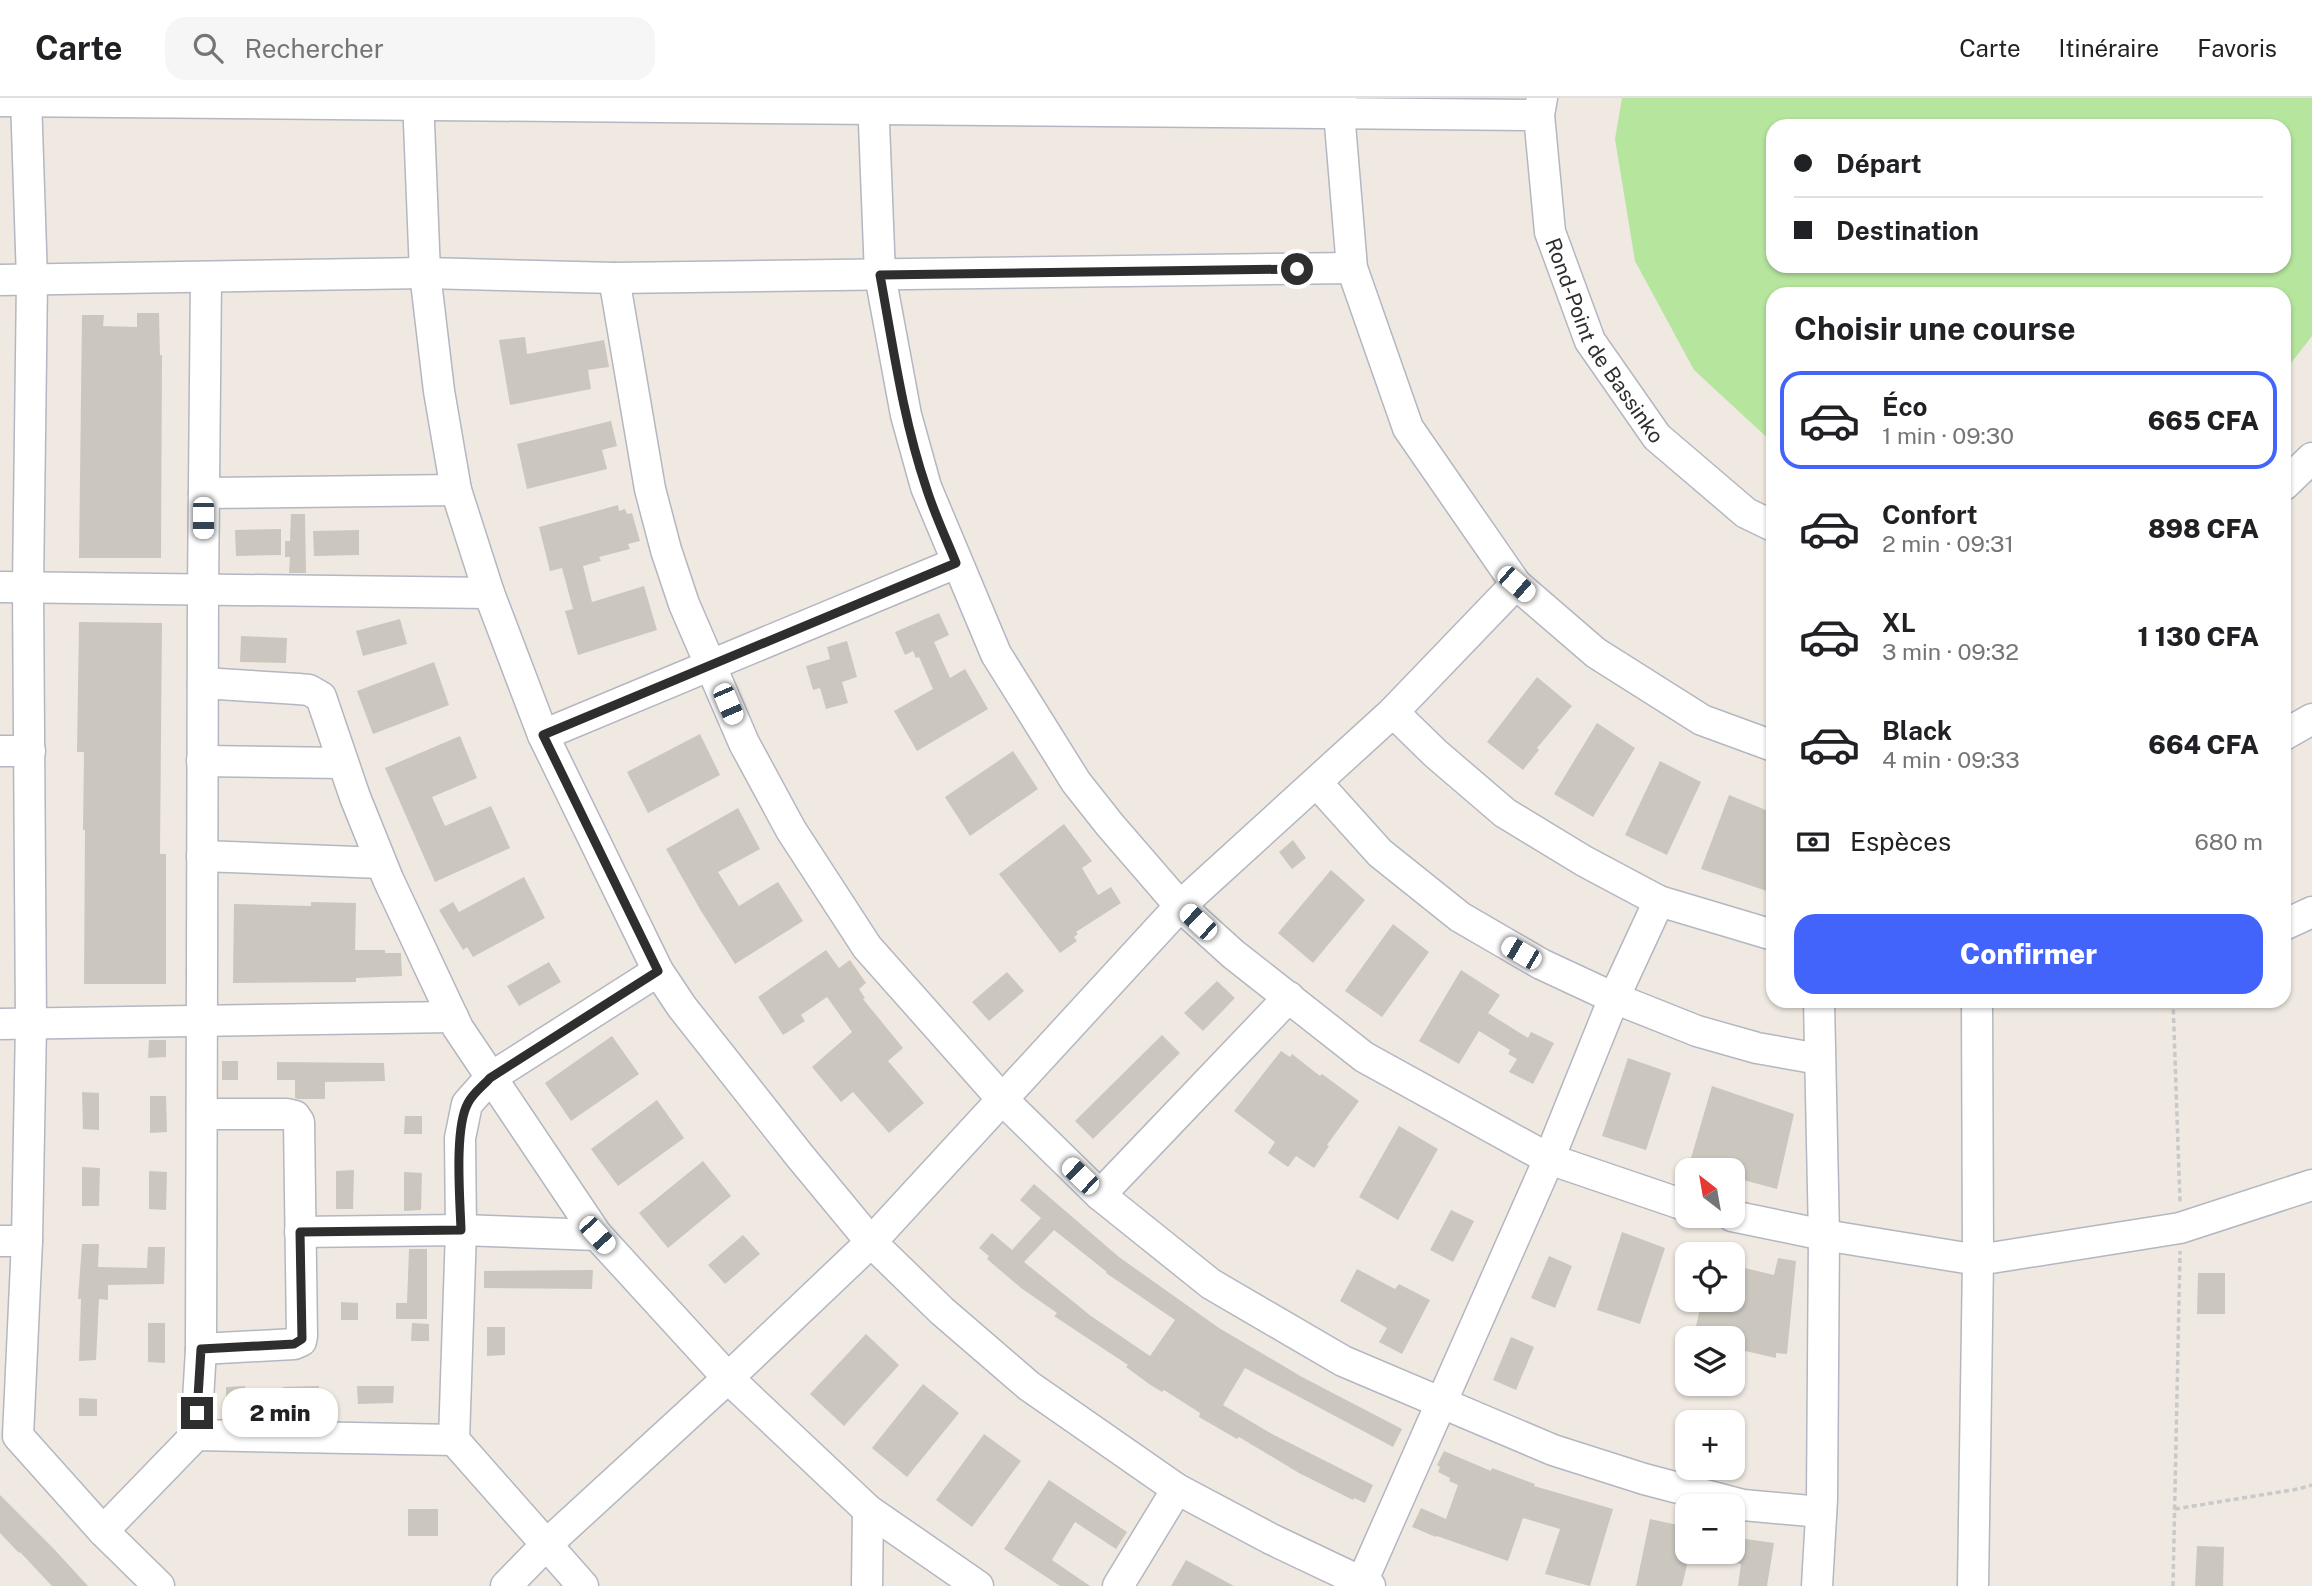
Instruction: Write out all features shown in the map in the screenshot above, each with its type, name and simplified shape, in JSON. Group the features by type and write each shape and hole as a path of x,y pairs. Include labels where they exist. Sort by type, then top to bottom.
{"street":[{"path":"159,1586 9,1435 14,1241 31,1024 30,751 14,587 32,280 17,100 1541,107"},
{"path":"418,102 425,273 439,391 456,490 489,593 543,735 658,971 682,1007 872,1242 942,1311 1029,1386 1177,1489 1271,1539 1366,1584 1549,1159 1614,998 1659,901"},
{"path":"873,103 880,275 906,415 922,475 956,563 996,654 1076,782 1181,906 1233,954 1364,1057 1549,1159 1675,1202"},
{"path":"1340,105 1352,268 1409,428 1516,584 1596,653 1702,720 1766,743"},
{"name":"Rond-Point de Bassinko","path":"1541,107 1550,232 1590,341 1657,437 1746,513 1766,523"},
{"path":"0,280 425,273 614,278 1352,268"},
{"path":"103,1531 196,1435 201,1349 206,277"},
{"path":"614,278 650,489 666,550 684,604 744,743 791,830 843,913 876,957 1002,1099 1100,1195 1211,1284 1343,1361 1553,1450 1644,1479 1743,1505 1821,1512"},
{"path":"2291,478 2312,458"},
{"path":"204,493 456,490"},
{"path":"543,735 956,563"},
{"path":"506,1586 546,1545 872,1242 1181,906 1394,712 1516,584"},
{"path":"14,587 489,593"},
{"path":"203,683 298,689 317,693 325,701 343,763 381,863 453,1017 490,1078 597,1235 728,1378 868,1510 978,1586"},
{"path":"1394,712 1504,813 1584,862 1659,901 1766,933"},
{"path":"2291,731 2312,719"},
{"path":"0,751 30,751"},
{"path":"202,761 343,763"},
{"path":"1317,783 1380,853 1460,917 1541,964 1614,998 1697,1031 1757,1048 1819,1059"},
{"path":"202,856 381,863"},
{"path":"2291,922 2312,912"},
{"path":"583,1586 454,1440 461,1230 460,1138 463,1114 472,1097 490,1078 658,971"},
{"path":"1100,1195 1289,998"},
{"path":"1817,1586 1821,1512 1824,1235 1819,1008"},
{"path":"1973,1586 1978,1260 1977,1008"},
{"path":"0,1024 453,1017"},
{"path":"201,1349 294,1344 301,1341 299,1122 287,1114 203,1114"},
{"path":"1745,1219 1824,1235 1978,1260 2180,1228 2312,1185"},
{"path":"300,1232 461,1230 597,1235"},
{"path":"196,1435 454,1440"},
{"path":"1118,1586 1177,1489"},
{"path":"867,1586 868,1510"}],"path":[{"path":"2173,1008 2180,1228 2173,1586"},
{"path":"2175,1509 2312,1485"}],"green space":[{"path":"1622,98 2312,98 2312,336 2291,363 2291,287 1766,287 1766,437 1694,370 1635,261 1615,139"}],"building":[{"path":"137,313 159,313 162,355 161,558 79,558 82,315 104,315 103,326 137,327"},
{"path":"525,337 527,354 604,340 609,367 588,370 591,389 510,405 499,340"},
{"path":"611,421 617,446 602,450 607,469 527,489 517,444"},
{"path":"618,505 619,511 625,509 627,514 632,513 640,541 628,544 630,549 599,557 601,561 583,566 592,602 644,586 657,630 578,655 565,611 573,609 562,568 550,571 539,527"},
{"path":"291,514 305,514 306,573 289,573 290,557 285,557 285,541 290,541"},
{"path":"281,529 281,555 236,556 235,530"},
{"path":"359,530 359,555 314,556 313,531"},
{"path":"939,613 949,635 934,642 950,678 965,669 988,709 917,751 894,711 933,689 919,657 916,658 913,651 905,655 895,632"},
{"path":"400,619 407,644 363,656 356,631"},
{"path":"79,622 162,623 160,854 166,854 166,984 84,984 84,752 77,752"},
{"path":"241,636 287,638 286,663 240,662"},
{"path":"847,641 857,677 842,682 848,703 826,709 820,688 813,690 806,666 830,659 827,647"},
{"path":"434,662 449,705 373,734 357,691"},
{"path":"1537,677 1572,706 1537,748 1539,750 1523,770 1487,742"},
{"path":"1597,723 1635,748 1593,817 1554,794"},
{"path":"700,734 720,775 648,813 627,772"},
{"path":"460,736 477,778 432,797 445,826 491,806 510,848 435,882 385,768"},
{"path":"1013,751 1038,789 970,836 945,797"},
{"path":"1660,761 1701,782 1667,855 1625,835"},
{"path":"1729,795 1766,810 1766,891 1701,869"},
{"path":"738,808 760,849 718,872 739,906 778,882 803,921 735,964 666,849"},
{"path":"1064,824 1092,861 1082,868 1098,895 1111,887 1121,903 1076,932 1078,934 1074,937 1077,941 1060,953 999,874"},
{"path":"1293,840 1306,858 1292,869 1279,852"},
{"path":"1331,870 1365,900 1313,963 1278,933"},
{"path":"524,877 545,918 473,957 467,947 463,950 439,910 453,902 459,912"},
{"path":"311,902 356,903 355,950 401,953 402,976 356,978 356,982 233,983 234,904 311,906"},
{"path":"1393,924 1429,952 1382,1017 1345,991"},
{"path":"826,950 839,968 850,960 866,983 859,989 865,998 863,999 903,1048 888,1061 924,1103 889,1133 853,1092 841,1102 812,1067 852,1032 827,997 801,1015 805,1021 783,1035 758,997"},
{"path":"549,962 561,982 519,1006 507,986"},
{"path":"1461,970 1500,995 1488,1013 1528,1038 1531,1032 1554,1043 1533,1084 1509,1072 1517,1059 1508,1054 1510,1050 1479,1031 1459,1064 1419,1041"},
{"path":"1007,972 1024,991 989,1021 972,1002"},
{"path":"1217,981 1235,998 1203,1031 1184,1013"},
{"path":"1162,1035 1180,1053 1093,1139 1075,1121"},
{"path":"612,1036 639,1074 571,1121 545,1083"},
{"path":"149,1040 166,1040 166,1057 148,1058"},
{"path":"1281,1051 1290,1057 1292,1054 1359,1101 1314,1168 1296,1156 1288,1167 1268,1153 1275,1142 1234,1111"},
{"path":"1628,1058 1671,1073 1646,1150 1602,1136"},
{"path":"222,1061 238,1061 238,1080 222,1080"},
{"path":"277,1062 384,1063 385,1081 325,1082 325,1099 298,1099 295,1098 295,1080 277,1080"},
{"path":"1712,1086 1794,1114 1777,1189 1745,1180 1745,1158 1691,1158"},
{"path":"82,1092 99,1093 99,1130 83,1129"},
{"path":"150,1096 166,1096 167,1132 150,1133"},
{"path":"657,1100 684,1138 618,1186 591,1149"},
{"path":"405,1116 422,1116 422,1134 404,1134"},
{"path":"1399,1126 1438,1149 1398,1220 1359,1197"},
{"path":"703,1161 731,1196 668,1248 639,1213"},
{"path":"82,1167 100,1168 99,1206 82,1206"},
{"path":"354,1170 353,1209 336,1209 336,1171"},
{"path":"149,1171 167,1172 166,1210 149,1209"},
{"path":"404,1172 422,1173 421,1210 404,1211"},
{"path":"1034,1184 1119,1257 1219,1328 1302,1377 1402,1429 1393,1447 1245,1368 1223,1405 1272,1434 1373,1485 1365,1503 1354,1498 1353,1500 1299,1473 1199,1417 1200,1413 1164,1390 1162,1392 1149,1384 1126,1367 1128,1365 1054,1316 1057,1313 1021,1288 987,1259 989,1256 979,1248 992,1233 1012,1250 1041,1218 1020,1200","holes":["1054,1230 1175,1320 1150,1356 1091,1316 1024,1262"]},
{"path":"1451,1210 1474,1221 1453,1262 1430,1250"},
{"path":"1622,1232 1665,1248 1640,1324 1597,1310"},
{"path":"743,1235 760,1254 725,1284 708,1265"},
{"path":"82,1244 99,1244 98,1267 147,1268 148,1247 165,1247 164,1284 108,1285 108,1300 99,1299 96,1360 79,1361 81,1299 78,1299"},
{"path":"409,1249 427,1249 427,1319 396,1319 396,1303 407,1303"},
{"path":"1549,1256 1572,1266 1555,1308 1531,1298"},
{"path":"1778,1258 1796,1261 1787,1354 1776,1353 1776,1358 1745,1351 1745,1326 1696,1326 1699,1312 1745,1312 1745,1268 1774,1275"},
{"path":"1357,1269 1395,1289 1399,1284 1430,1300 1402,1354 1379,1342 1387,1328 1340,1301"},
{"path":"593,1270 592,1289 484,1288 484,1271"},
{"path":"2198,1273 2225,1273 2225,1314 2197,1314"},
{"path":"341,1302 358,1303 358,1320 341,1320"},
{"path":"148,1323 165,1323 165,1363 148,1362"},
{"path":"412,1323 429,1324 429,1341 411,1341"},
{"path":"487,1327 505,1327 505,1355 487,1356"},
{"path":"866,1334 899,1365 844,1426 810,1394"},
{"path":"1511,1337 1534,1347 1516,1390 1493,1380"},
{"path":"923,1384 959,1413 907,1477 872,1448"},
{"path":"245,1386 244,1404 226,1404 226,1387"},
{"path":"319,1386 319,1404 283,1404 283,1387"},
{"path":"357,1386 394,1386 393,1403 358,1404"},
{"path":"79,1398 97,1399 97,1416 79,1416"},
{"path":"984,1434 1021,1461 972,1527 936,1500"},
{"path":"1444,1451 1491,1471 1492,1468 1535,1484 1534,1486 1613,1509 1590,1586 1545,1574 1560,1529 1523,1518 1508,1561 1412,1527 1421,1508 1446,1519 1458,1485 1438,1472 1440,1467 1437,1465"},
{"path":"1049,1480 1127,1532 1116,1549 1075,1522 1052,1560 1090,1586 1060,1586 1004,1549"},
{"path":"0,1495 88,1586 52,1586 19,1553 0,1533"},
{"path":"408,1509 438,1509 438,1536 408,1536"},
{"path":"1650,1519 1675,1524 1675,1564 1687,1564 1682,1586 1636,1586"},
{"path":"1745,1539 1774,1543 1767,1586 1738,1586 1741,1564 1745,1564"},
{"path":"2197,1546 2224,1547 2223,1586 2195,1586"},
{"path":"1186,1560 1234,1586 1171,1586"}],"route":[{"path":"197,1413 201,1349 294,1344 301,1341 300,1232 461,1230 460,1138 463,1114 472,1097 490,1078 658,971 543,735 956,563 926,487 906,415 880,275 1297,269"}]}
